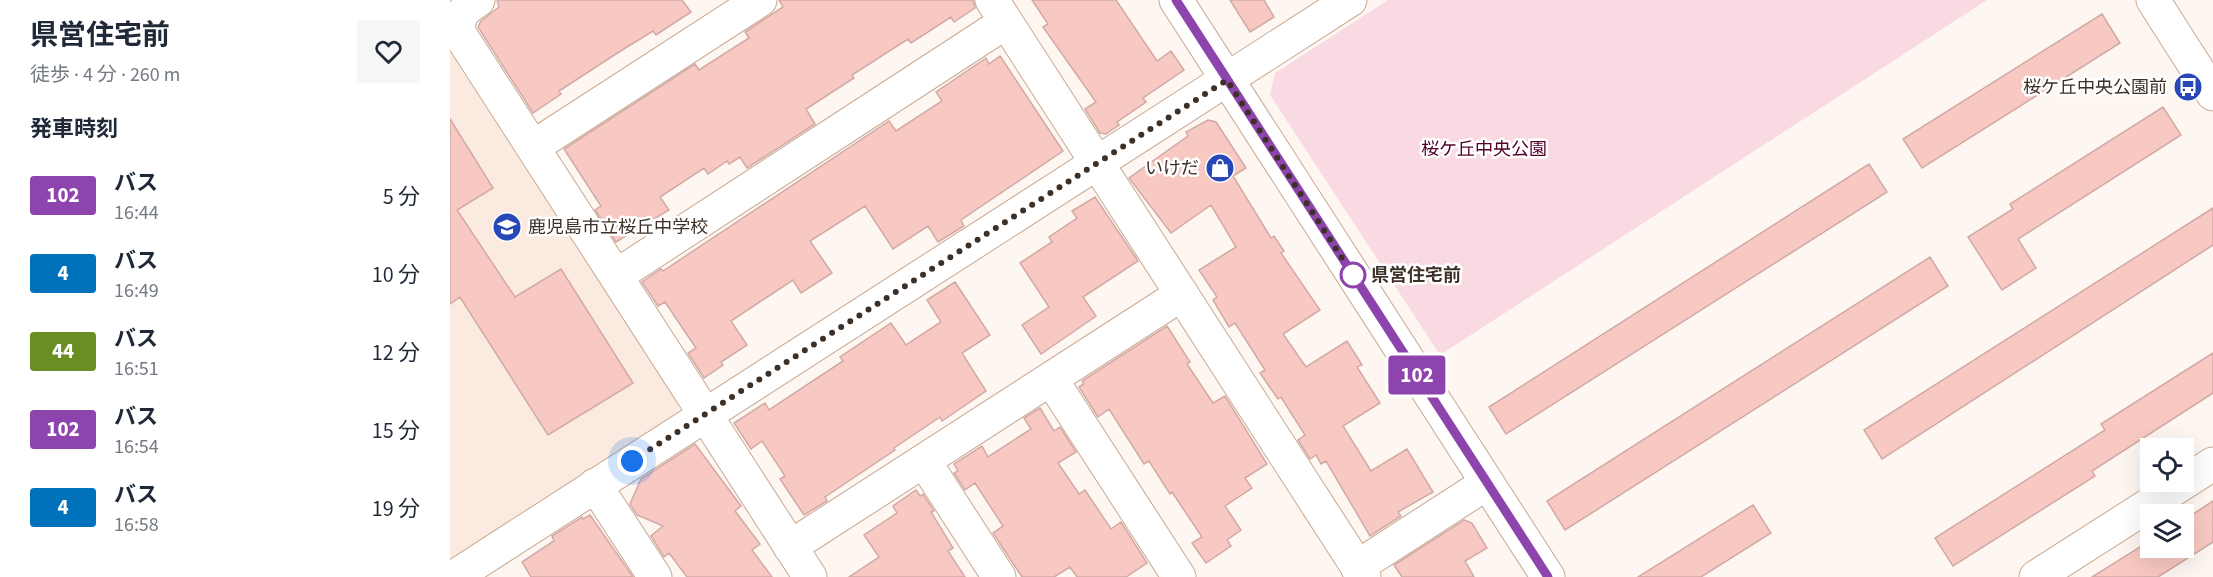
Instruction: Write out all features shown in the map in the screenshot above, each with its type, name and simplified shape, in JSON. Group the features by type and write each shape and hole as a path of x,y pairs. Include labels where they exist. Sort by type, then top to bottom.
{"street":[{"path":"478,0 462,13 458,21 459,33 810,577"},
{"path":"533,147 760,0"},
{"path":"1176,0 1548,577"},
{"path":"453,577 492,567 596,485 1350,0"},
{"path":"2153,0 2213,94"},
{"path":"616,276 999,11 1361,572 1486,483"},
{"path":"790,547 1182,294"},
{"path":"1051,379 1179,577"},
{"path":"924,460 999,577"},
{"path":"2036,577 2213,464"},
{"path":"596,485 655,577"}],"shaded area":[{"name":"鹿児島市立桜丘中学校","path":"450,51 679,403 675,422 450,565"}],"green space":[{"name":"桜ケ丘中央公園","path":"1388,0 1987,0 1440,355 1270,95 1275,73"}],"building":[{"path":"497,0 682,0 691,12 656,35 653,31 619,52 559,91 561,94 533,113 478,27 481,21 499,7"},
{"path":"779,0 973,0 975,8 954,22 951,17 911,43 908,39 852,75 854,78 806,109 815,124 747,168 740,157 729,164 727,161 708,174 704,168 660,197 669,210 616,242 595,210 601,206 564,149 695,64 699,70 749,38 745,32 783,7"},
{"path":"1032,0 1116,0 1157,61 1171,51 1184,70 1143,98 1146,102 1117,122 1119,125 1106,134 1100,133 1085,109 1096,102 1043,27 1048,24"},
{"path":"1230,0 1264,0 1274,17 1250,32"},
{"path":"2102,14 2120,43 1922,168 1903,139"},
{"path":"1000,56 1063,151 961,220 964,226 938,242 928,226 893,249 865,206 810,241 832,273 801,293 793,280 731,321 747,345 721,362 723,365 704,378 688,353 696,348 665,302 658,306 642,282 661,269 663,271 889,121 896,131 942,101 936,92 986,58 989,64"},
{"path":"2163,107 2181,135 2018,239 2036,268 2002,290 1968,237 2013,209 2010,204"},
{"path":"450,119 493,188 457,210 515,297 561,269 633,383 548,435 460,297 450,304"},
{"path":"1208,120 1216,122 1246,168 1233,176 1271,238 1274,236 1284,251 1281,253 1320,310 1283,334 1306,367 1347,341 1362,365 1357,367 1380,403 1343,426 1371,471 1407,449 1433,492 1398,512 1401,516 1370,536 1326,461 1321,464 1316,455 1310,459 1298,440 1305,435 1281,397 1278,399 1260,373 1265,370 1235,323 1229,327 1213,300 1217,297 1199,270 1236,247 1211,205 1171,233 1129,178 1188,136 1186,132"},
{"path":"1869,164 1887,192 1506,434 1489,407"},
{"path":"1095,197 1138,261 1083,297 1096,316 1041,354 1022,325 1049,307 1020,263 1052,242 1049,237 1077,218 1072,211"},
{"path":"2213,208 2213,245 1882,459 1864,430"},
{"path":"1930,257 1948,286 1565,530 1547,501"},
{"path":"955,282 990,335 962,353 986,391 942,421 940,417 894,448 895,450 825,497 827,501 804,515 780,479 785,476 762,441 751,449 734,423 765,403 769,410 843,361 840,357 891,323 906,345 941,322 927,300"},
{"path":"1167,326 1190,362 1187,364 1213,403 1225,396 1267,464 1245,478 1252,488 1225,506 1241,530 1227,540 1231,546 1206,563 1192,543 1202,537 1172,492 1170,494 1149,461 1144,464 1109,409 1098,417 1079,387 1084,384 1082,381"},
{"path":"2213,353 2213,393 2092,471 2095,476 1953,566 1935,538 2105,430 2101,424"},
{"path":"1040,408 1054,431 1060,427 1076,452 1058,463 1079,494 1085,490 1111,529 1121,522 1147,563 1126,577 1077,577 1070,567 1054,577 1022,577 993,533 1003,526 975,483 965,490 954,473 958,471 954,464 982,446 988,457 1031,429 1024,418"},
{"path":"695,444 741,506 735,511 760,544 752,550 772,577 687,577 669,553 664,557 651,536 663,526 637,515 630,504 641,479"},
{"path":"916,490 920,496 923,494 934,511 931,512 953,548 948,551 965,577 849,577 879,557 864,535 897,513 893,506"},
{"path":"2213,501 2213,542 2194,554 2194,513"},
{"path":"1753,505 1771,533 1701,577 1638,577"},
{"path":"590,515 633,577 531,577 522,562 554,541 552,536 582,517 583,519"},
{"path":"1464,520 1472,523 1487,548 1465,561 1474,577 1402,577 1394,565"},
{"path":"2140,547 2140,558 2188,558 2158,577 2092,577"}],"bus line":[{"name":"102","path":"1176,0 1548,577"}],"place":[{"name":"桜ケ丘中央公園前","path":"2188,87"},
{"name":"いけだ","path":"1220,168"},
{"name":"鹿児島市立桜丘中学校","path":"507,227"},
{"name":"県営住宅前","path":"1353,275"}],"route":[{"path":"632,461 1227,80 1353,275"}]}
